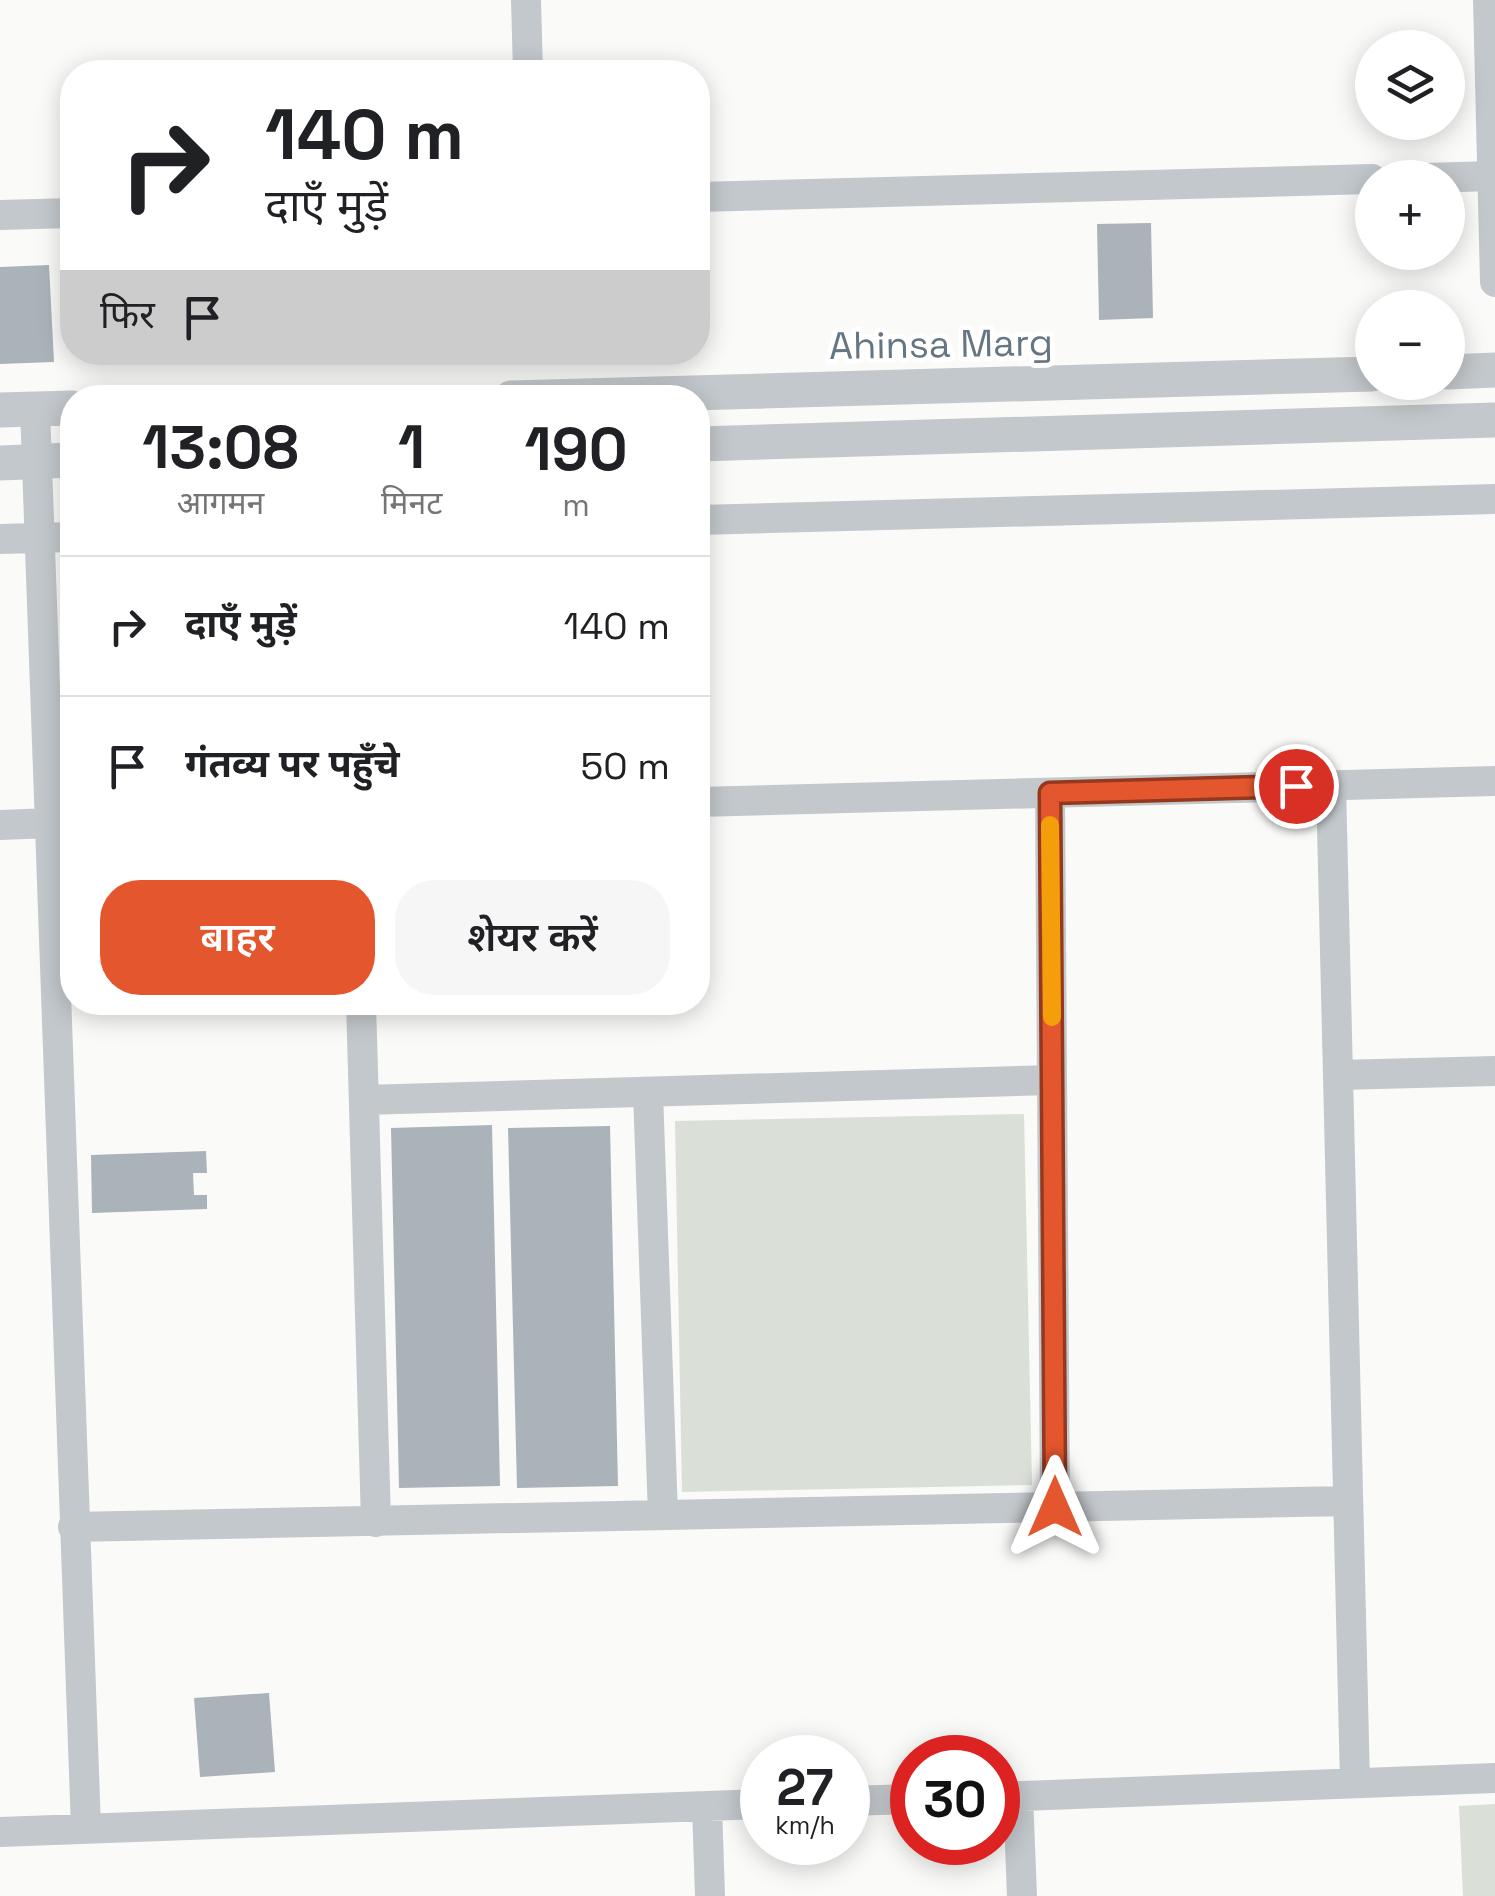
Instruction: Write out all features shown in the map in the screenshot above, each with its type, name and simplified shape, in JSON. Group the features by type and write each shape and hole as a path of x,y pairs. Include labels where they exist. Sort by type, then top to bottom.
{"street":[{"path":"526,0 528,60"},
{"path":"1488,0 1495,282"},
{"path":"1465,177 1492,176"},
{"path":"710,197 1355,179"},
{"path":"0,215 60,213"},
{"path":"1465,371 1495,370"},
{"name":"Ahinsa Marg","path":"710,392 1355,374"},
{"path":"0,410 60,408"},
{"path":"35,409 86,1828"},
{"path":"710,444 1495,420"},
{"path":"0,462 60,460"},
{"path":"710,520 1495,500"},
{"path":"0,539 60,537"},
{"path":"710,802 1495,780"},
{"path":"1331,785 1355,1783"},
{"path":"1050,793 1055,1507"},
{"path":"0,825 50,823"},
{"path":"361,1015 376,1522"},
{"path":"1338,1075 1495,1071"},
{"path":"364,1100 1052,1080"},
{"path":"648,1092 663,1516"},
{"path":"73,1527 1348,1501"},
{"path":"1020,1796 1495,1778"},
{"path":"0,1832 740,1805"},
{"path":"707,1806 710,1896"},
{"path":"1018,1865 1022,1896"}],"shaded area":[{"path":"1024,1114 1032,1485 682,1492 675,1121"},
{"path":"1495,1804 1495,1896 1463,1896 1459,1806"}],"building":[{"path":"1151,223 1153,318 1099,320 1097,224"},
{"path":"49,265 54,362 0,364 0,267"},
{"path":"492,1125 500,1486 399,1488 391,1128"},
{"path":"610,1126 618,1486 517,1488 508,1128"},
{"path":"206,1151 207,1173 193,1173 194,1195 207,1195 207,1209 92,1213 91,1155"},
{"path":"269,1693 275,1772 200,1777 194,1698"}],"slow traffic":[{"path":"1050,825 1052,1017"}],"route":[{"path":"1055,1507 1050,793 1296,786"}]}
